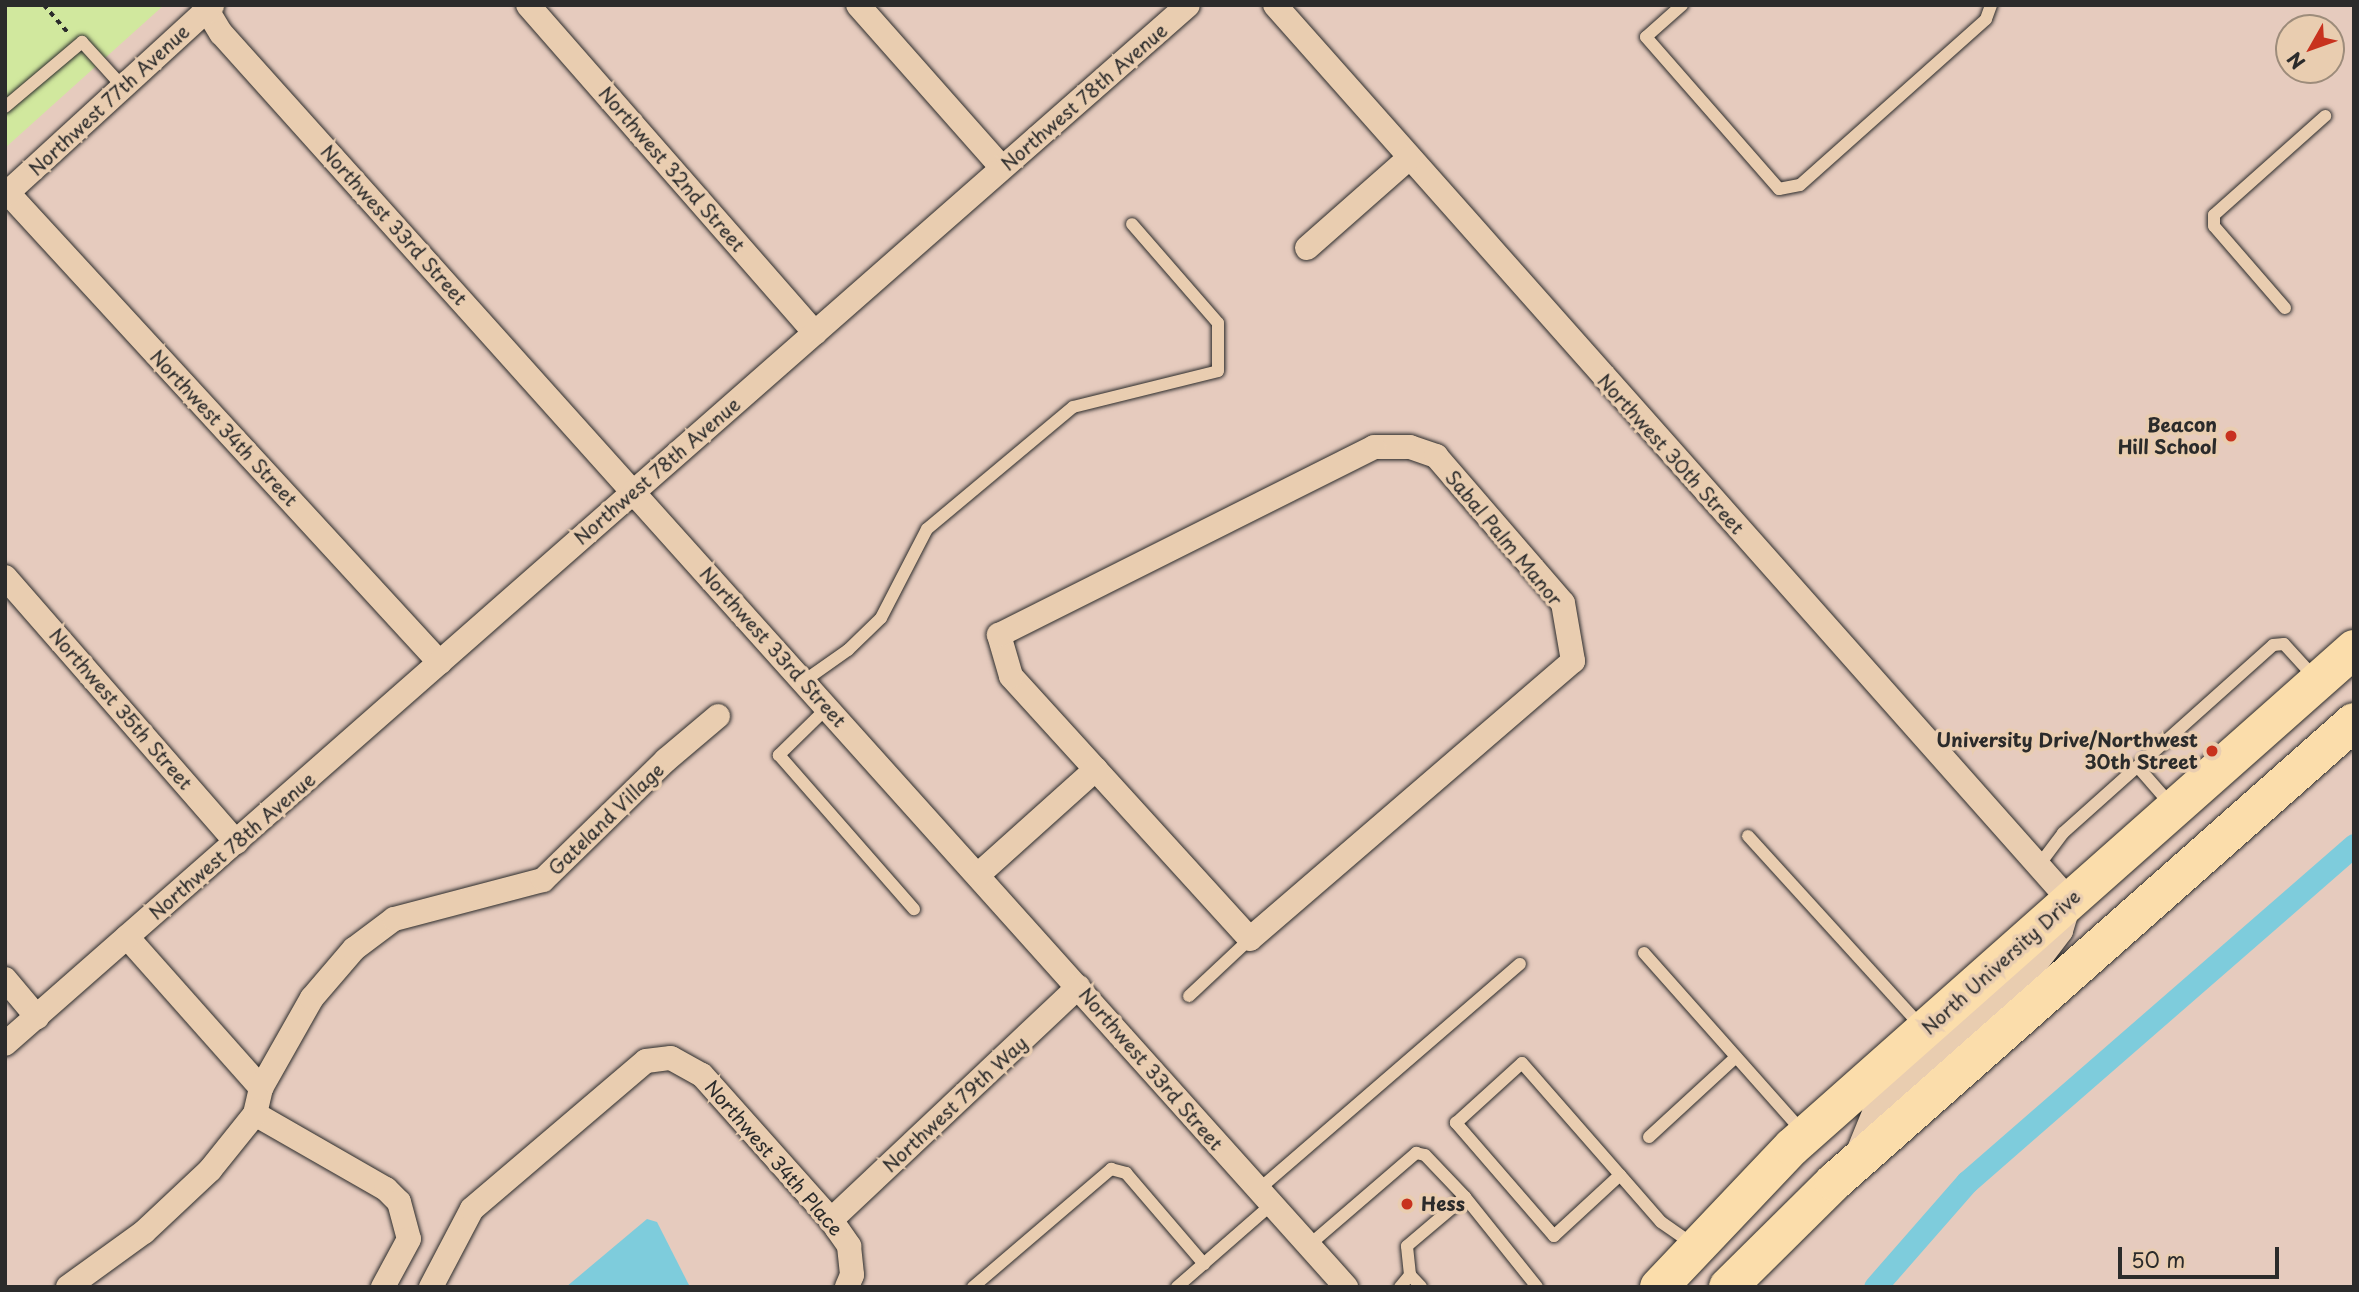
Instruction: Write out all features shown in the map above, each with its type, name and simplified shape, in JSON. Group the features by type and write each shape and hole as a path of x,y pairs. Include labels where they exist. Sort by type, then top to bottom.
{"main road":[{"name":"North University Drive","path":"1659,1287 1695,1245 1806,1135 2354,650"},
{"path":"2128,920 2127,895 2145,866 2305,724 2340,684 2354,650"},
{"path":"1728,1287 1853,1164 2354,722"}],"street":[{"name":"Northwest 32nd Street","path":"528,5 815,333"},
{"path":"858,5 1002,168"},
{"name":"Northwest 30th Street","path":"1275,5 1408,159 2070,901"},
{"name":"Northwest 77th Avenue","path":"7,194 208,7"},
{"name":"Northwest 33rd Street","path":"208,7 221,33 979,874 1345,1287"},
{"name":"Northwest 78th Avenue","path":"5,1044 1184,7"},
{"path":"1307,248 1408,159"},
{"name":"Northwest 34th Street","path":"7,194 440,663"},
{"name":"Sabal Palm Manor","path":"1374,447 1410,447 1436,456 1563,603 1573,661 1250,939 1096,769 1011,676 999,635 1374,447"},
{"name":"Northwest 35th Street","path":"5,577 236,842"},
{"name":"Gateland Village","path":"68,1287 144,1232 210,1170 255,1114 261,1088 312,998 354,949 394,919 543,880 666,760 718,716"},
{"path":"979,874 1096,769"},
{"path":"1853,1164 1874,1113 2028,974 2061,931 2070,901"},
{"path":"127,937 261,1088"},
{"path":"5,979 37,1017"},
{"name":"Northwest 79th Way","path":"831,1220 1078,987"},
{"name":"Northwest 34th Place","path":"431,1287 472,1209 646,1060 671,1058 702,1075 831,1220 849,1246 850,1281"},
{"path":"255,1114 386,1189 399,1202 409,1239 383,1287"}],"lane":[{"path":"1682,5 1646,37 1779,189 1800,185 1986,19 1990,5"},
{"path":"5,107 82,42 123,87"},
{"path":"2285,308 2214,226 2214,215 2325,116"},
{"path":"804,681 848,650 881,618 927,529 1073,407 1218,371 1217,323 1132,224"},
{"path":"2039,866 2063,833 2273,645 2284,644 2318,681"},
{"path":"828,706 779,755 914,909"},
{"path":"2137,767 2175,808"},
{"path":"1748,836 1924,1030"},
{"path":"1189,996 1250,939"},
{"path":"1644,953 1806,1135"},
{"path":"1177,1287 1204,1264 1264,1197 1520,964"},
{"path":"1648,1137 1737,1057"},
{"path":"1620,1175 1554,1236 1456,1123 1522,1063 1620,1175 1661,1222 1695,1245"},
{"path":"1308,1246 1408,1156 1425,1155 1465,1197 1537,1287"},
{"path":"973,1287 1111,1169 1126,1173 1204,1264"},
{"path":"1421,1287 1410,1275 1407,1246 1465,1197"},
{"path":"1400,1287 1410,1275"}],"path":[{"path":"44,5 50,6 77,46"}],"green space":[{"path":"5,5 164,5 5,148"}],"water":[{"path":"647,1219 657,1222 690,1287 566,1287"}],"waterway":[{"path":"1875,1287 1967,1182 2354,845"}],"place":[{"name":"Beacon Hill School","path":"2231,436"},
{"name":"University Drive/Northwest 30th Street","path":"2212,751"},
{"name":"Hess","path":"1407,1204"}]}
